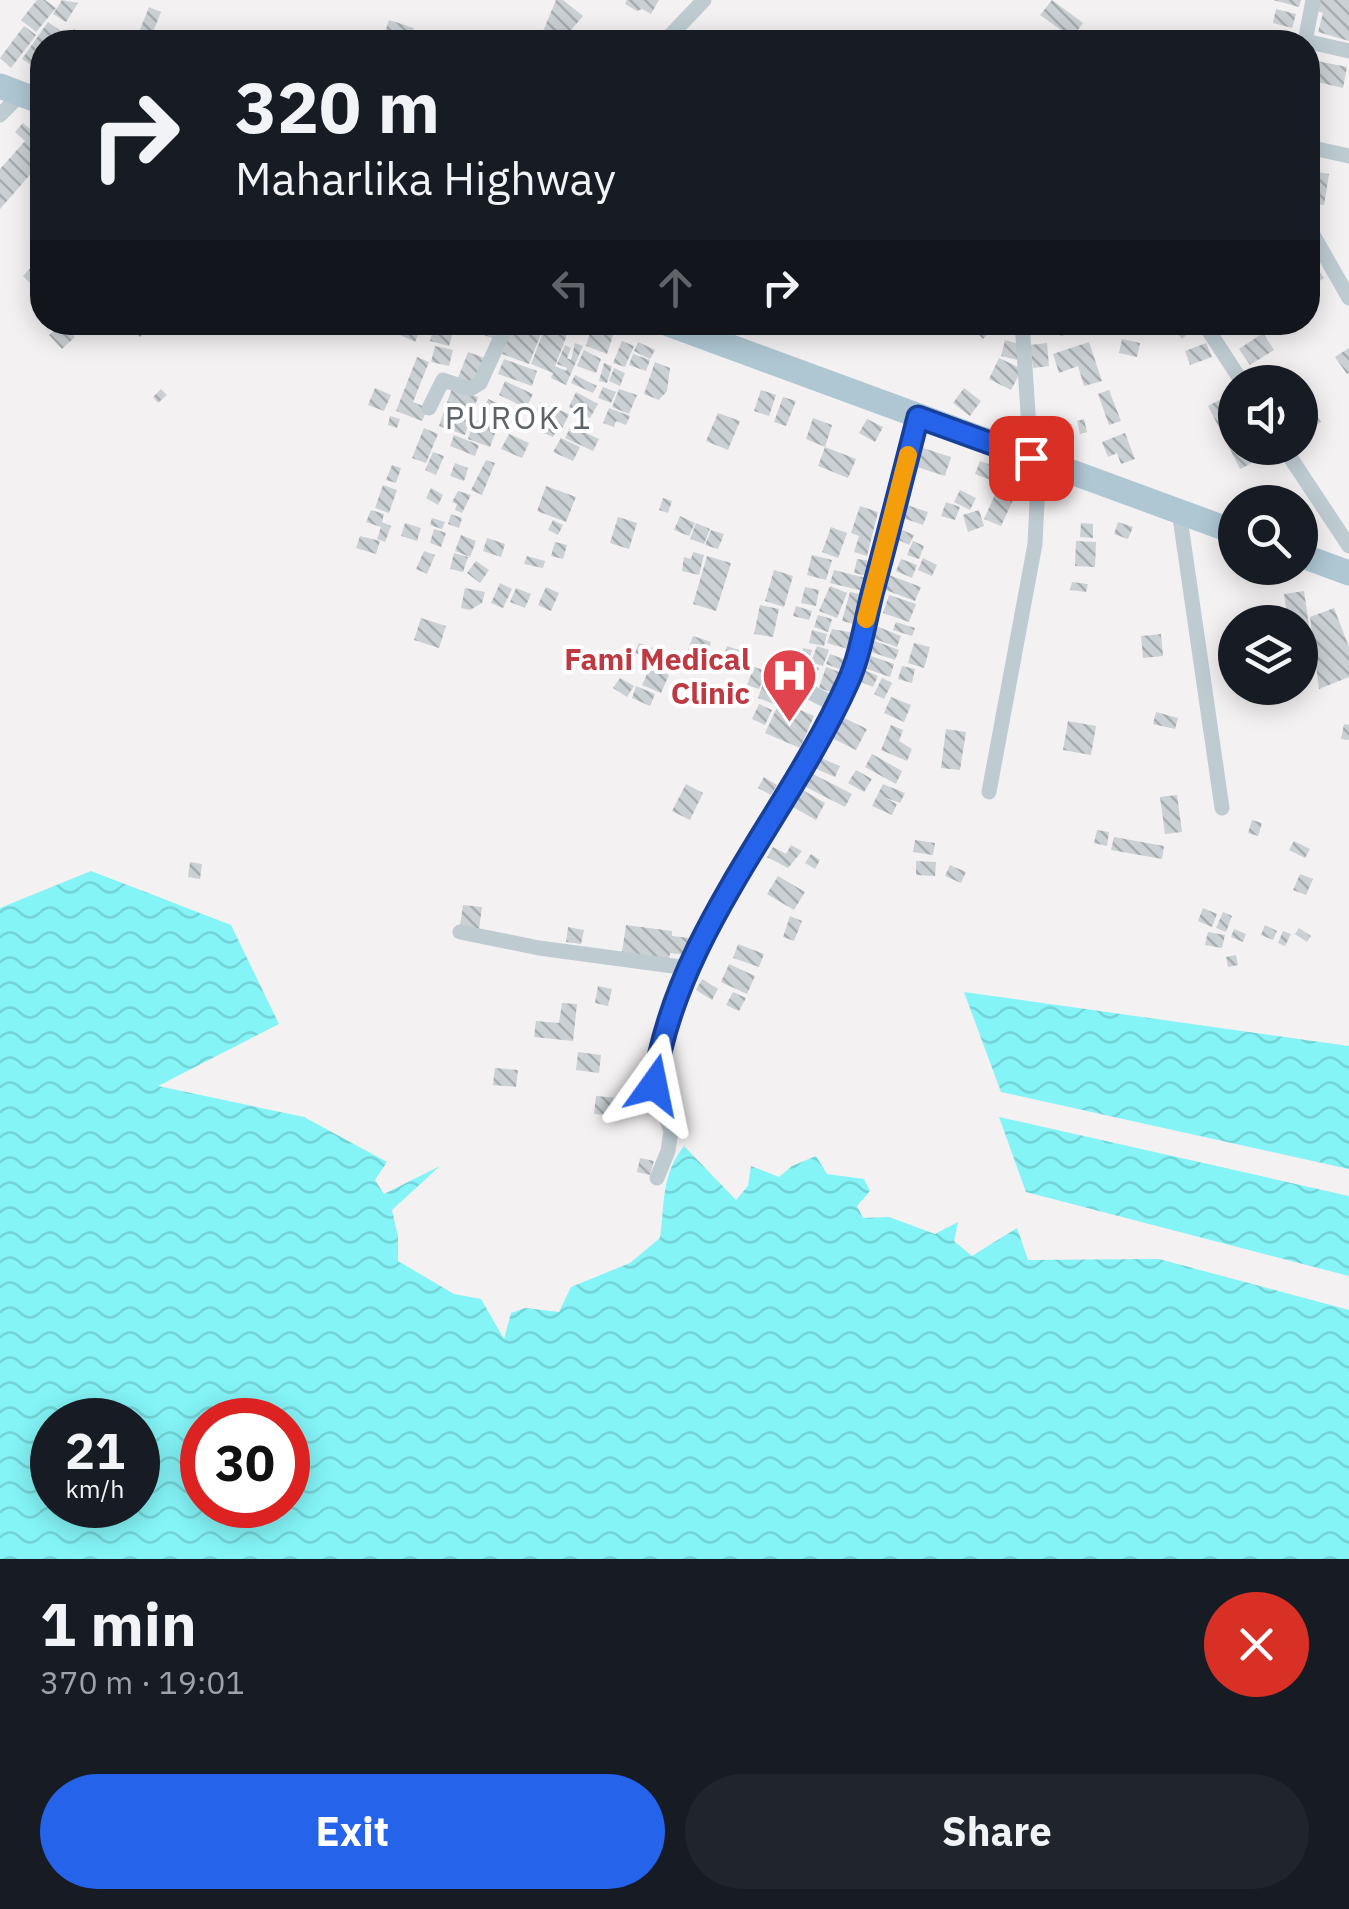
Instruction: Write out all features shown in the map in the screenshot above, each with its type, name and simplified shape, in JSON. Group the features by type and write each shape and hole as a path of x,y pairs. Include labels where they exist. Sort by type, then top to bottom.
{"main road":[{"path":"698,335 1218,526"},
{"path":"1318,562 1349,573"}],"street":[{"path":"675,30 704,0"},
{"path":"1307,30 1312,0"},
{"path":"1320,45 1349,51"},
{"path":"0,115 21,94"},
{"path":"1320,150 1349,156"},
{"path":"1320,243 1341,272 1349,298"},
{"path":"428,408 443,380 470,390 480,383 502,335"},
{"path":"989,792 1035,544 1035,459 1023,335"},
{"path":"1211,335 1231,365"},
{"path":"657,1178 671,1130 654,1085 657,1063 688,968 734,880 798,779 850,679 918,417"},
{"path":"1295,465 1349,546"},
{"path":"1178,511 1222,808"},
{"path":"798,695 808,691 836,706"},
{"path":"460,932 539,948 688,968"}],"water":[{"path":"91,871 231,925 279,1024 158,1086 304,1117 387,1162 375,1180 384,1194 440,1166 392,1210 398,1261 454,1294 481,1299 504,1339 511,1313 525,1308 559,1312 571,1287 630,1263 660,1238 668,1179 684,1146 736,1200 748,1186 751,1166 779,1177 792,1166 816,1156 827,1174 864,1179 870,1191 857,1206 863,1218 889,1217 935,1234 958,1222 954,1241 972,1256 1017,1228 1028,1260 1159,1259 1349,1310 1349,1559 0,1559 0,908"},
{"path":"964,992 1349,1046 1349,1169 1001,1092"},
{"path":"999,1117 1349,1196 1349,1276 1026,1192"}],"building":[{"path":"37,0 45,0 56,8 38,30 21,20"},
{"path":"62,0 78,3 66,22 53,14"},
{"path":"556,0 563,0 583,16 571,30 544,30"},
{"path":"627,0 659,0 651,14 625,4"},
{"path":"1052,0 1083,23 1078,30 1061,30 1040,15"},
{"path":"1273,0 1301,0 1299,7"},
{"path":"1320,0 1349,0 1349,41 1320,33 1323,13 1317,11"},
{"path":"149,7 161,12 154,30 140,30"},
{"path":"1276,9 1296,14 1292,28 1273,23"},
{"path":"389,20 414,28 413,30 386,30"},
{"path":"48,22 59,30 42,30"},
{"path":"24,26 30,30 30,43 11,68 0,58"},
{"path":"30,48 30,64 22,59"},
{"path":"1320,62 1347,67 1343,88 1320,83"},
{"path":"23,123 30,129 30,175 0,209 0,169 25,141 15,132"},
{"path":"1320,172 1329,174 1324,205 1320,204"},
{"path":"49,335 73,335 62,349"},
{"path":"400,335 418,335 415,342"},
{"path":"432,335 452,335 449,346 430,341"},
{"path":"509,335 540,335 529,364 502,354"},
{"path":"542,335 567,335 555,366 566,371 557,364 565,345 571,348 567,358 571,360 575,343 583,346 566,385 551,378 553,373 531,364"},
{"path":"589,335 613,335 607,354 586,346"},
{"path":"1264,335 1274,350 1250,365 1239,349"},
{"path":"1122,339 1140,343 1137,357 1119,353"},
{"path":"1005,340 1022,345 1017,360 1001,356"},
{"path":"622,341 634,346 625,367 613,363"},
{"path":"638,342 655,350 650,359 634,351"},
{"path":"1089,342 1102,381 1084,386 1078,366 1059,373 1053,354"},
{"path":"1047,343 1049,366 1033,368 1030,345"},
{"path":"1206,343 1212,357 1190,365 1185,351"},
{"path":"435,346 453,350 449,366 431,362"},
{"path":"1349,348 1349,373 1347,374 1335,357"},
{"path":"584,350 601,359 596,373 577,366"},
{"path":"468,352 485,358 475,385 458,378"},
{"path":"633,354 650,360 646,371 629,365"},
{"path":"417,357 429,362 413,402 428,408 422,421 396,411"},
{"path":"999,358 1022,369 1011,390 989,379"},
{"path":"504,359 537,371 532,386 498,374"},
{"path":"655,362 670,368 667,391 659,400 644,394"},
{"path":"604,363 612,366 607,383 599,381"},
{"path":"614,368 625,373 620,386 609,381"},
{"path":"575,375 597,386 593,393 571,383"},
{"path":"505,381 533,394 526,408 499,395"},
{"path":"603,387 616,392 611,403 598,398"},
{"path":"375,388 391,395 384,411 368,405"},
{"path":"452,388 478,397 465,435 439,426"},
{"path":"964,388 981,401 970,416 953,403"},
{"path":"161,389 167,395 158,403 153,397"},
{"path":"619,389 637,395 629,414 612,407"},
{"path":"761,390 776,395 769,416 754,411"},
{"path":"1109,390 1121,421 1109,425 1098,394"},
{"path":"576,392 598,404 590,418 569,407"},
{"path":"783,397 796,401 786,426 774,422"},
{"path":"488,399 511,409 505,423 482,413"},
{"path":"1218,401 1218,426 1208,406"},
{"path":"540,402 569,414 561,431 532,419"},
{"path":"609,408 630,416 626,425 616,421 614,427 603,423"},
{"path":"718,413 740,421 728,450 706,441"},
{"path":"390,416 400,419 397,428 388,425"},
{"path":"813,418 832,425 825,447 806,439"},
{"path":"867,419 883,427 875,442 859,433"},
{"path":"1084,419 1087,432 1080,434 1077,421"},
{"path":"474,420 497,428 490,447 468,439"},
{"path":"544,426 556,431 553,437 541,432"},
{"path":"571,426 599,439 593,451 565,438"},
{"path":"424,428 438,434 426,463 412,458"},
{"path":"1125,433 1135,459 1121,464 1117,453 1108,457 1102,442"},
{"path":"509,434 529,443 522,458 501,449"},
{"path":"454,435 479,445 475,456 450,446"},
{"path":"561,438 580,447 573,461 553,452"},
{"path":"825,447 856,459 848,478 818,466"},
{"path":"923,448 951,457 945,476 917,467"},
{"path":"433,452 444,456 436,475 425,470"},
{"path":"486,460 495,463 482,495 471,490"},
{"path":"980,461 1009,471 1003,485 975,474"},
{"path":"455,463 468,468 464,481 450,476"},
{"path":"392,465 401,468 396,483 386,480"},
{"path":"383,485 397,490 389,513 375,508"},
{"path":"546,486 576,497 566,522 537,511"},
{"path":"431,488 443,495 438,505 426,498"},
{"path":"998,488 1015,496 1001,526 984,519"},
{"path":"960,490 976,498 970,510 954,502"},
{"path":"458,491 471,495 462,513 455,510 457,504 452,502"},
{"path":"663,498 672,501 668,513 659,510"},
{"path":"946,502 960,507 955,520 941,516"},
{"path":"907,505 928,512 923,525 903,518"},
{"path":"860,506 878,512 867,556 854,552 859,536 851,533"},
{"path":"371,510 384,514 382,522 391,526 385,542 377,539 381,527 366,522"},
{"path":"979,510 984,526 968,532 963,515"},
{"path":"451,514 462,518 459,528 448,524"},
{"path":"680,516 695,523 689,536 674,530"},
{"path":"618,517 637,523 629,549 610,543"},
{"path":"432,518 445,522 442,529 430,525"},
{"path":"553,520 563,525 558,535 548,530"},
{"path":"1118,522 1133,527 1128,539 1114,534"},
{"path":"405,523 421,528 417,541 401,536"},
{"path":"696,523 710,529 704,544 690,539"},
{"path":"1081,523 1093,524 1093,538 1080,537"},
{"path":"831,527 847,533 838,558 822,552"},
{"path":"434,529 446,533 441,547 430,543"},
{"path":"711,530 724,534 718,549 705,545"},
{"path":"902,530 914,535 909,545 897,539"},
{"path":"461,535 476,541 470,557 455,551"},
{"path":"360,536 380,541 376,554 356,548"},
{"path":"487,538 505,544 501,557 483,551"},
{"path":"913,541 924,546 919,559 907,555"},
{"path":"1076,541 1096,542 1095,567 1075,566"},
{"path":"555,542 567,545 563,559 551,556"},
{"path":"424,551 435,555 427,574 416,569"},
{"path":"693,552 704,555 699,575 682,571 684,557 691,559"},
{"path":"454,553 468,557 463,572 450,569"},
{"path":"812,555 832,560 826,580 807,575"},
{"path":"527,556 545,561 543,568 524,564"},
{"path":"707,556 731,563 716,611 693,604"},
{"path":"923,558 937,565 932,576 918,570"},
{"path":"857,559 871,561 868,576 854,573"},
{"path":"901,559 917,565 912,578 896,571"},
{"path":"476,561 489,570 480,583 467,573"},
{"path":"774,570 793,576 784,607 765,601"},
{"path":"834,570 866,578 863,591 830,583"},
{"path":"889,575 921,587 915,601 883,589"},
{"path":"1072,582 1088,584 1086,592 1070,590"},
{"path":"500,583 512,589 503,608 491,603"},
{"path":"830,586 847,593 837,618 819,611"},
{"path":"546,587 559,593 551,611 538,605"},
{"path":"805,587 819,590 816,606 801,603"},
{"path":"465,588 485,592 482,603 470,610 461,608"},
{"path":"516,588 531,594 525,608 510,602"},
{"path":"1304,591 1306,605 1286,605 1284,594"},
{"path":"850,592 869,596 862,626 842,621"},
{"path":"889,595 916,604 909,622 883,613"},
{"path":"760,605 779,609 773,637 754,634"},
{"path":"796,606 812,611 809,620 793,616"},
{"path":"1334,608 1349,647 1349,677 1319,689 1318,681 1318,614"},
{"path":"818,615 832,619 828,632 814,627"},
{"path":"421,618 446,626 439,648 414,640"},
{"path":"896,622 915,628 912,636 893,630"},
{"path":"876,626 901,636 897,647 872,638"},
{"path":"832,629 860,634 855,651 827,643"},
{"path":"812,630 827,634 824,646 809,643"},
{"path":"1161,634 1163,656 1143,658 1141,636"},
{"path":"693,636 711,642 706,659 687,653"},
{"path":"872,640 899,650 895,660 868,651"},
{"path":"639,643 659,650 655,660 635,653"},
{"path":"914,643 930,647 924,668 908,663"},
{"path":"727,646 745,652 741,664 723,658"},
{"path":"817,646 829,650 823,666 811,662"},
{"path":"803,648 812,650 809,660 800,658"},
{"path":"830,654 846,660 842,670 826,664"},
{"path":"871,656 894,664 890,677 867,669"},
{"path":"799,661 819,668 812,686 792,679"},
{"path":"902,666 915,669 912,683 898,679"},
{"path":"650,667 669,675 661,693 642,685"},
{"path":"754,667 766,671 759,689 747,685"},
{"path":"826,667 847,675 839,695 819,688"},
{"path":"864,670 878,676 873,687 859,681"},
{"path":"620,678 634,686 627,697 613,688"},
{"path":"882,678 892,683 884,699 874,694"},
{"path":"764,681 780,687 774,704 758,698"},
{"path":"636,686 655,694 650,706 632,698"},
{"path":"781,687 792,691 788,701 777,697"},
{"path":"891,697 911,705 904,722 884,713"},
{"path":"780,701 814,716 800,748 765,733"},
{"path":"759,704 772,710 765,725 752,719"},
{"path":"1156,712 1178,718 1175,729 1153,724"},
{"path":"838,715 867,729 856,750 828,736"},
{"path":"1068,721 1096,726 1091,755 1063,750"},
{"path":"1344,724 1349,725 1349,740 1341,739"},
{"path":"891,725 903,730 899,741 912,749 907,761 881,750"},
{"path":"946,729 966,732 960,770 941,768"},
{"path":"872,754 902,771 896,784 865,767"},
{"path":"816,756 840,766 835,777 812,767"},
{"path":"856,770 872,779 864,792 848,783"},
{"path":"811,773 852,794 845,807 804,786"},
{"path":"764,777 777,785 771,795 758,788"},
{"path":"686,784 703,793 690,820 672,811"},
{"path":"883,784 905,793 900,803 883,797 897,804 892,815 872,806"},
{"path":"801,789 825,803 816,820 791,806"},
{"path":"1177,795 1182,832 1165,834 1160,797"},
{"path":"1252,820 1262,823 1258,836 1248,833"},
{"path":"1097,830 1109,832 1107,846 1094,843"},
{"path":"1114,837 1164,846 1162,859 1111,850"},
{"path":"915,840 935,843 933,855 913,852"},
{"path":"1294,841 1310,849 1305,858 1289,850"},
{"path":"791,845 802,851 788,868 767,857 773,847 786,854"},
{"path":"811,854 820,860 815,869 805,863"},
{"path":"916,861 936,862 935,876 916,875"},
{"path":"190,862 202,864 200,879 188,877"},
{"path":"950,865 966,872 961,883 945,876"},
{"path":"1300,874 1313,879 1306,895 1293,890"},
{"path":"778,876 805,892 794,910 767,894"},
{"path":"463,905 482,907 479,929 460,926"},
{"path":"1203,908 1217,914 1212,927 1198,921"},
{"path":"1223,912 1232,916 1226,932 1216,928"},
{"path":"790,916 802,921 794,941 783,937"},
{"path":"626,925 672,931 672,936 690,938 687,955 670,953 669,959 622,952"},
{"path":"1265,925 1277,931 1273,940 1261,935"},
{"path":"568,927 584,930 581,944 566,942"},
{"path":"1299,928 1311,936 1307,942 1295,934"},
{"path":"1234,929 1246,934 1243,942 1231,937"},
{"path":"1283,931 1291,934 1285,946 1278,943"},
{"path":"1208,932 1225,935 1222,948 1205,945"},
{"path":"738,944 764,954 759,967 733,958"},
{"path":"1236,955 1238,965 1228,967 1226,957"},
{"path":"729,964 755,976 747,994 721,982"},
{"path":"702,979 718,989 712,1000 696,990"},
{"path":"598,986 612,989 608,1006 595,1003"},
{"path":"733,992 746,998 739,1011 726,1005"},
{"path":"562,1003 577,1004 573,1041 534,1037 536,1021 559,1023"},
{"path":"578,1052 601,1055 599,1073 576,1070"},
{"path":"495,1068 518,1070 516,1087 493,1085"},
{"path":"596,1096 619,1098 617,1116 594,1114"},
{"path":"640,1158 654,1161 650,1175 637,1172"}],"slow traffic":[{"path":"866,619 908,455"}],"place":[{"name":"Fami Medical Clinic","path":"789,724"}],"district":[{"name":"PUROK 1","path":"519,417"}],"route":[{"path":"654,1085 657,1063 688,968 734,880 798,779 850,679 918,417 1031,458"}]}
